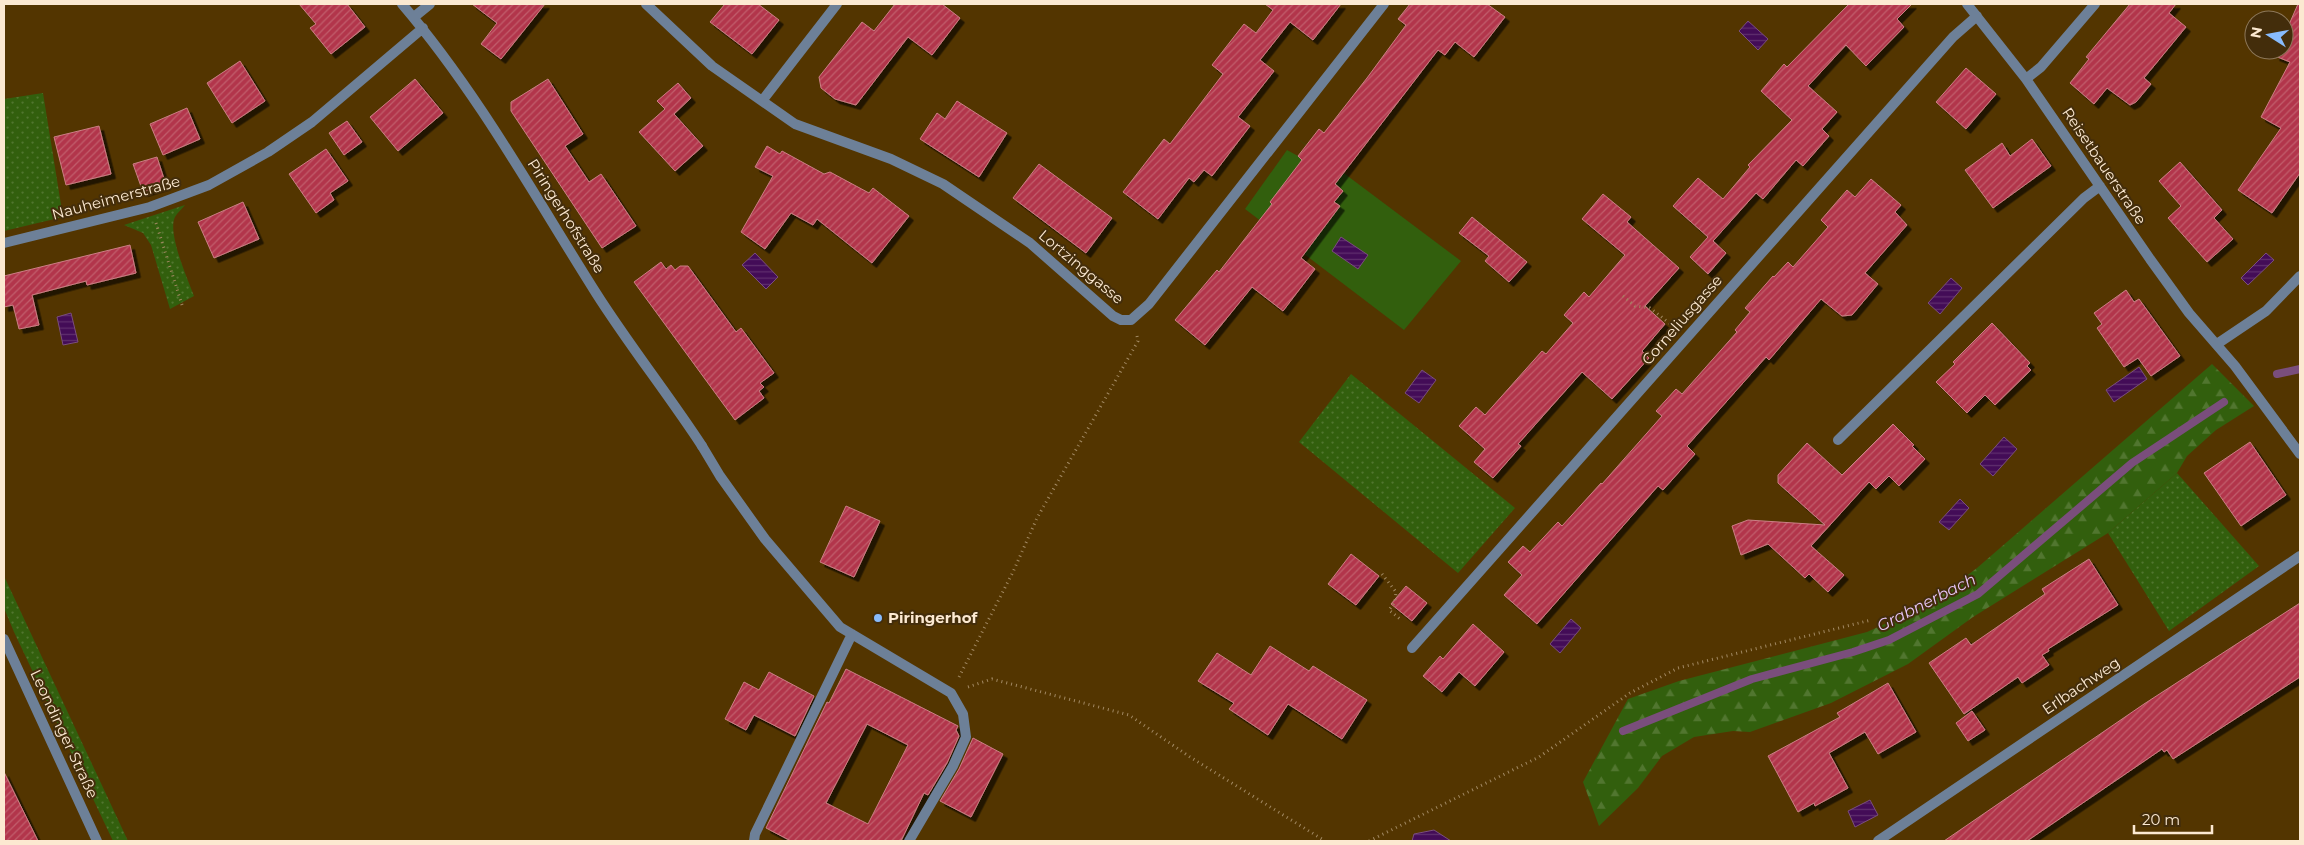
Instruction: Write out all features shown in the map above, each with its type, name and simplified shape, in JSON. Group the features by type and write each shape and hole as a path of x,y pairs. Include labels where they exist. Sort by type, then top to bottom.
{"street":[{"name":"Piringerhofstraße","path":"402,4 423,28 470,92 506,146 598,295 702,446 720,476 765,539 840,627 951,693"},
{"path":"414,17 430,4"},
{"name":"Lortzinggasse","path":"646,4 712,66 795,124 811,132 891,159 943,184 1030,243 1113,316 1122,320 1132,320 1149,304 1384,4"},
{"path":"762,101 836,4"},
{"name":"Reisetbauerstraße","path":"1967,4 2026,79 2189,313 2217,344"},
{"path":"2026,79 2041,67 2095,4"},
{"name":"Corneliusgasse","path":"1412,648 1953,37 1977,16"},
{"name":"Nauheimerstraße","path":"4,243 150,207 209,185 268,152 312,122 423,28"},
{"path":"1838,440 2084,198 2100,186"},
{"path":"2300,276 2266,311 2217,344 2236,366 2300,454"},
{"name":"Erlbachweg","path":"1878,841 2300,556"},
{"path":"754,841 755,834 852,634"},
{"name":"Leondinger Straße","path":"4,639 97,841"},
{"path":"909,841 953,766 966,736 963,714 951,693"}],"path":[{"path":"150,207 183,308"},
{"path":"1623,296 1635,306 1650,308 1687,337"},
{"path":"951,693 1014,572 1037,518 1138,341 1132,320"},
{"path":"1382,574 1396,592 1395,602 1389,610 1400,619"},
{"path":"1369,841 1539,757 1630,693 1678,668 1871,620"},
{"path":"951,693 992,679 1129,715 1190,758 1325,841"}],"green space":[{"path":"43,93 63,217 4,231 4,99"},
{"path":"1297,138 1461,261 1404,330 1245,209 1287,150 1298,156 1307,146"},
{"path":"185,205 175,217 173,224 179,256 194,296 170,309 151,245 143,233 124,225"},
{"path":"2212,364 2254,406 2216,430 2187,456 2177,473 2108,533 1973,617 1908,664 1831,703 1750,732 1733,731 1694,737 1662,756 1638,788 1599,826 1583,782 1628,699 1679,681 1867,632 1929,604 1977,568"},
{"path":"1351,374 1515,508 1458,573 1299,442"},
{"path":"2177,473 2259,566 2169,631 2108,533"},
{"path":"4,576 128,841 113,841 14,632 4,608"}],"shaded area":[{"path":"1748,21 1768,39 1758,50 1739,31"},
{"path":"1341,237 1368,255 1358,269 1332,251"},
{"path":"755,253 778,277 766,289 742,265"},
{"path":"2266,253 2274,260 2248,285 2241,278"},
{"path":"1951,278 1962,288 1940,314 1928,303"},
{"path":"71,313 78,342 63,345 57,317"},
{"path":"2139,367 2147,379 2114,402 2106,390"},
{"path":"1422,370 1436,380 1419,403 1405,393"},
{"path":"2004,437 2017,449 1993,476 1980,464"},
{"path":"1960,499 1969,508 1949,530 1939,522"},
{"path":"1571,619 1581,628 1560,653 1550,644"},
{"path":"1870,800 1878,815 1855,827 1848,811"},
{"path":"1434,830 1451,841 1412,841 1414,834"}],"building":[{"path":"299,4 347,4 365,27 331,54 310,28 316,24"},
{"path":"472,4 545,4 501,59 481,44 497,23"},
{"path":"725,4 758,4 779,20 752,54 710,22"},
{"path":"895,4 942,4 960,18 932,55 908,37 856,105 835,99 821,88 819,77 862,22 874,31"},
{"path":"1265,4 1341,4 1313,40 1290,22 1260,60 1274,71 1238,117 1250,126 1212,176 1204,170 1194,182 1189,178 1158,219 1123,192 1164,139 1170,144 1223,74 1212,65 1244,24 1256,33 1273,10"},
{"path":"1410,4 1487,4 1505,17 1474,57 1455,42 1445,55 1438,50 1335,184 1343,191 1334,202 1340,206 1301,258 1315,269 1283,311 1252,287 1205,345 1175,320 1217,270 1219,272 1272,204 1270,202 1302,160 1298,156 1319,129 1324,133 1367,78 1406,25 1398,19"},
{"path":"1849,4 1912,4 1897,19 1904,27 1866,66 1846,45 1808,86 1837,112 1822,129 1829,136 1803,166 1796,160 1763,199 1756,193 1713,241 1726,253 1708,274 1690,257 1708,237 1673,206 1698,178 1723,199 1750,167 1748,165 1792,120 1761,91 1784,64 1787,67"},
{"path":"2130,4 2176,4 2169,13 2186,27 2144,78 2151,84 2136,102 2130,105 2107,88 2094,104 2070,83 2089,59 2086,57"},
{"path":"2298,4 2300,4 2300,173 2272,213 2238,190 2281,128 2261,117 2290,62 2285,60 2294,60 2294,13"},
{"path":"240,61 265,101 232,123 207,83"},
{"path":"1966,68 1996,94 1966,129 1936,102"},
{"path":"415,79 443,113 398,151 370,117"},
{"path":"548,79 583,134 565,146 589,182 601,174 636,226 602,248 511,111 511,102"},
{"path":"678,83 691,98 674,114 703,146 675,171 639,132 665,109 657,101"},
{"path":"957,101 1007,133 979,177 920,139 937,113 945,119"},
{"path":"187,108 200,139 163,155 150,124"},
{"path":"347,121 362,142 344,155 329,133"},
{"path":"99,126 111,174 66,185 54,137"},
{"path":"2032,139 2051,166 1993,208 1965,170 2002,143 2010,156"},
{"path":"767,146 780,154 782,151 824,174 830,172 869,193 873,188 909,216 872,263 817,219 813,225 791,213 765,249 741,232 773,176 755,167"},
{"path":"326,149 348,181 330,193 334,200 316,213 289,174"},
{"path":"157,157 166,185 143,192 133,164"},
{"path":"2180,162 2222,210 2214,218 2233,239 2207,262 2168,218 2181,206 2159,181"},
{"path":"1039,164 1112,218 1086,253 1013,198"},
{"path":"1871,179 1901,205 1895,212 1907,225 1865,273 1878,284 1852,315 1842,316 1821,299 1769,360 1766,357 1687,446 1695,454 1663,490 1658,486 1537,624 1504,595 1522,575 1508,562 1523,546 1530,552 1558,522 1562,526 1602,484 1662,416 1656,411 1676,389 1682,394 1737,332 1735,330 1750,312 1745,308 1773,276 1788,262 1793,267 1828,227 1821,220 1847,190 1855,197"},
{"path":"1603,194 1631,217 1627,222 1679,268 1645,306 1665,324 1642,351 1649,358 1612,399 1582,372 1518,444 1521,446 1493,478 1474,462 1485,449 1459,426 1476,407 1485,415 1542,351 1546,354 1573,323 1564,315 1584,292 1589,297 1625,255 1582,219"},
{"path":"243,202 259,239 214,258 198,222"},
{"path":"1472,217 1527,262 1509,282 1485,261 1489,256 1459,233"},
{"path":"130,245 136,273 87,285 86,281 32,295 39,325 19,329 13,305 4,307 4,276"},
{"path":"661,262 666,269 671,265 675,270 680,266 688,266 736,332 741,328 774,373 760,383 764,387 759,391 764,398 735,420 634,282"},
{"path":"2126,290 2134,302 2139,299 2180,356 2151,376 2138,358 2124,367 2097,328 2102,324 2094,313"},
{"path":"1992,323 2030,363 2027,366 2031,370 1995,405 1985,395 1967,413 1936,382"},
{"path":"1893,424 1925,459 1899,486 1889,476 1876,489 1869,482 1811,546 1844,575 1828,592 1809,574 1805,578 1768,544 1741,555 1732,526 1748,520 1825,525 1778,483 1778,475 1807,443 1842,475"},
{"path":"2250,442 2286,495 2241,526 2204,473"},
{"path":"846,506 880,521 854,577 820,562"},
{"path":"1351,554 1379,576 1356,605 1328,584"},
{"path":"2089,559 2118,605 2048,649 2049,651 2042,655 2049,665 2022,683 2018,677 1964,714 1929,663 1966,638 1971,645 2045,594 2042,589"},
{"path":"1406,586 1427,603 1412,621 1391,604"},
{"path":"2300,603 2300,677 2173,759 2167,750 2164,752 2162,749 2027,841 1944,841 2144,704"},
{"path":"1473,624 1504,652 1475,686 1459,672 1442,692 1423,676 1440,656 1443,659"},
{"path":"1270,646 1309,671 1313,666 1367,700 1342,739 1288,704 1268,735 1229,709 1234,703 1198,681 1217,653 1251,675"},
{"path":"846,669 958,726 956,730 959,736 947,763 928,795 924,793 901,841 791,841 766,828 827,702 829,703","holes":["867,724 908,745 868,824 826,803"]},
{"path":"769,672 814,696 795,736 754,715 746,730 725,719 744,682 759,690"},
{"path":"1888,683 1916,732 1878,754 1865,732 1829,753 1848,788 1815,806 1814,803 1798,812 1768,756 1840,717 1837,713"},
{"path":"1972,711 1985,730 1968,741 1956,723"},
{"path":"973,738 1003,754 971,817 940,801 959,769"},
{"path":"4,772 38,841 4,841"}],"waterway":[{"name":"Grabnerbach","path":"2277,374 2300,369"},
{"name":"Grabnerbach","path":"1623,731 1752,679 1853,652 1889,640 1978,594 2132,463 2224,402"}],"place":[{"name":"Piringerhof","path":"878,618"}]}
